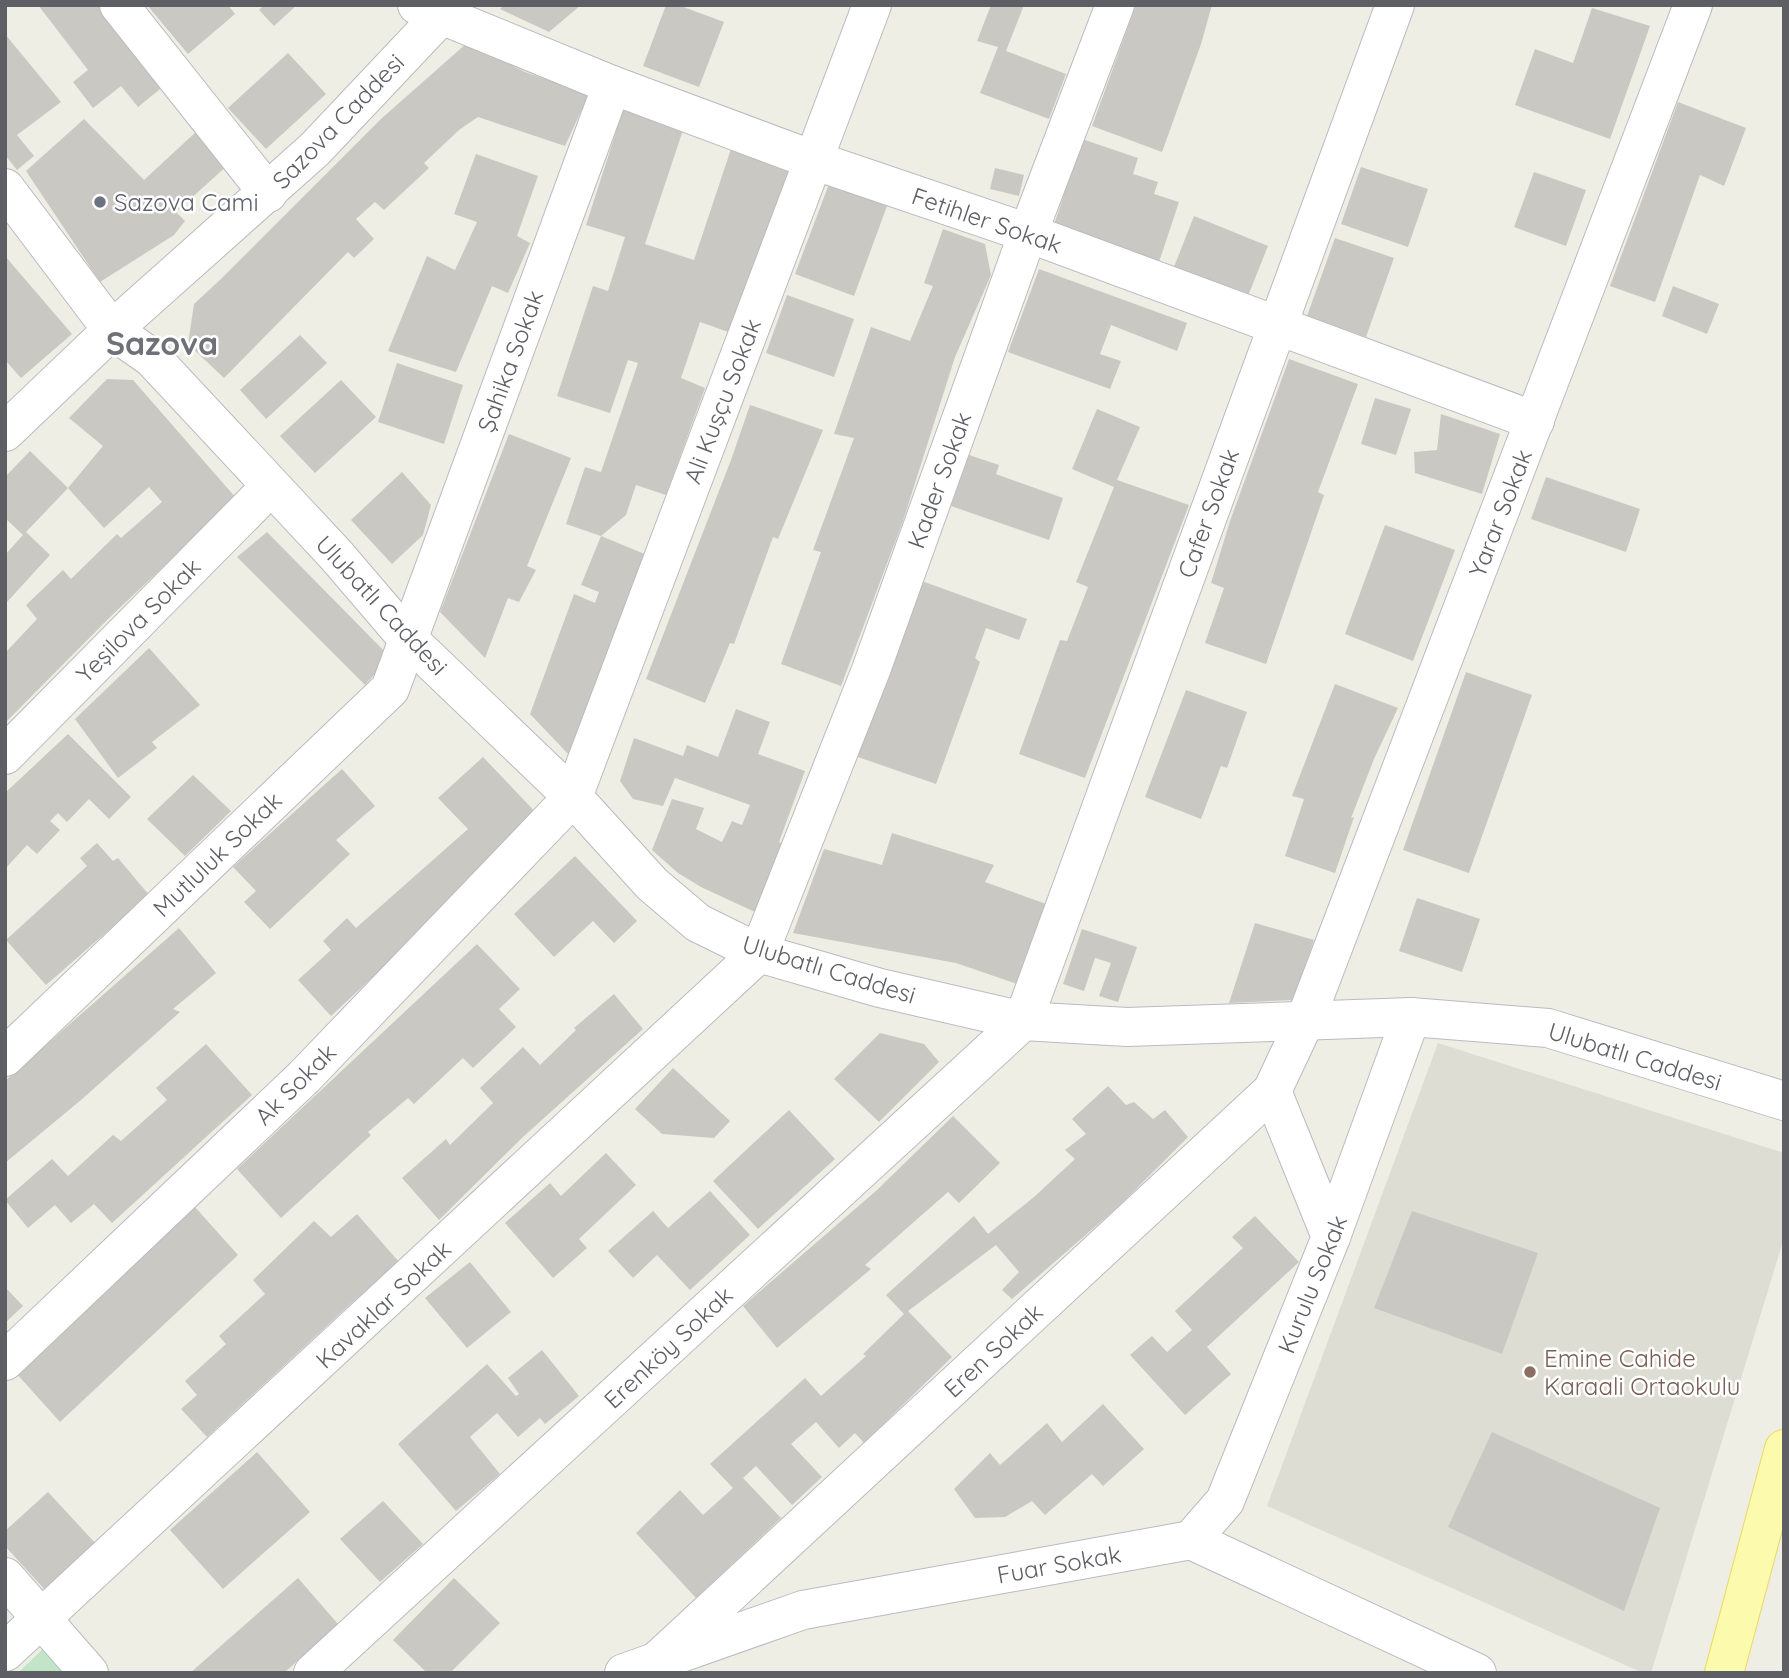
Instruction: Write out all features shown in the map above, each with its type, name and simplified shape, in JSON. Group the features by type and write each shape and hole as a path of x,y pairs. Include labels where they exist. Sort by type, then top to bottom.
{"main road":[{"path":"1724,1673 1784,1449"}],"street":[{"path":"119,5 268,193"},
{"name":"Ali Kuşçu Sokak","path":"573,797 872,5"},
{"name":"Kader Sokak","path":"760,953 871,670 1028,233 1115,5"},
{"name":"Cafer Sokak","path":"1023,1021 1395,5"},
{"name":"Yarar Sokak","path":"1304,1021 1693,5"},
{"name":"Sazova Caddesi","path":"5,432 112,330 315,149 436,9"},
{"name":"Fetihler Sokak","path":"436,9 612,85 813,160 1028,233 1535,422"},
{"name":"Şahika Sokak","path":"407,638 612,85"},
{"name":"Ulubatlı Caddesi","path":"5,188 112,330 152,358 336,555 407,638 573,797 652,884 698,922 760,953 880,988 1023,1021 1127,1027 1411,1017 1548,1028 1784,1101"},
{"name":"Yeşilova Sokak","path":"5,755 271,486"},
{"name":"Mutluluk Sokak","path":"5,1057 390,689 407,638"},
{"name":"Ak Sokak","path":"5,1361 304,1077 573,797"},
{"name":"Kavaklar Sokak","path":"5,1652 760,953"},
{"name":"Kurulu Sokak","path":"1191,1539 1225,1501 1331,1237 1411,1017"},
{"name":"Erenköy Sokak","path":"313,1673 1023,1021"},
{"name":"Eren Sokak","path":"640,1667 1272,1091 1304,1021"},
{"path":"1272,1091 1331,1237"},
{"path":"1191,1539 1477,1673"},
{"name":"Fuar Sokak","path":"640,1667 803,1610 1191,1539"},
{"path":"5,1577 89,1673"}],"shaded area":[{"name":"Emine Cahide Karaali Ortaokulu","path":"1438,1043 1784,1153 1784,1238 1651,1673 1643,1673 1267,1506"}],"green space":[{"path":"45,1647 66,1673 18,1673"}],"building":[{"path":"38,5 99,5 165,85 138,107 121,86 93,108 73,82 88,70"},
{"path":"147,5 228,5 235,14 188,54"},
{"path":"264,5 297,5 274,26 259,10"},
{"path":"504,5 581,5 549,32 500,9"},
{"path":"666,5 678,5 724,22 699,87 643,66"},
{"path":"991,5 1024,5 1006,51 1066,74 1049,119 980,93 998,47 977,41"},
{"path":"1136,5 1212,5 1201,44 1162,152 1092,126"},
{"path":"1592,8 1650,26 1610,139 1515,105 1535,49 1573,63"},
{"path":"5,34 61,102 17,135 34,156 17,170 5,155"},
{"path":"467,43 525,72 589,94 565,146 478,117 459,130 424,163 429,168 384,210 375,202 356,219 374,239 354,258 348,252 224,378 188,344 194,304 382,118"},
{"path":"288,53 326,94 266,149 228,108"},
{"path":"1678,102 1746,128 1724,186 1700,175 1655,302 1610,286"},
{"path":"623,110 683,130 645,244 694,260 731,149 791,169 734,334 700,322 681,378 705,388 666,495 636,485 626,515 601,536 566,524 585,467 601,472 638,363 628,360 610,413 557,396 593,286 608,291 625,237 586,225"},
{"name":"Sazova Cami","path":"84,119 144,180 197,131 230,163 176,212 185,221 174,235 100,282 26,171"},
{"path":"1082,139 1138,158 1133,174 1158,182 1154,194 1179,202 1159,262 1053,228"},
{"path":"476,154 538,176 517,236 530,243 508,293 492,286 456,372 388,351 427,256 455,270 477,222 454,214"},
{"path":"1361,167 1428,189 1408,247 1341,224"},
{"path":"995,168 1024,175 1019,196 990,189"},
{"path":"1534,172 1586,190 1566,246 1514,227"},
{"path":"829,184 887,206 854,296 795,274"},
{"path":"1194,216 1268,246 1248,296 1174,267"},
{"path":"943,229 985,244 991,275 955,357 903,521 841,686 781,664 821,552 813,550 854,438 834,434 871,327 910,341 933,286 924,283"},
{"path":"1335,238 1394,258 1366,337 1307,316"},
{"path":"5,256 72,334 21,378 5,360"},
{"path":"1039,269 1187,323 1177,351 1111,325 1100,354 1121,361 1110,389 1008,352"},
{"path":"1673,286 1719,304 1707,334 1662,316"},
{"path":"787,295 854,319 834,377 766,353"},
{"path":"300,335 327,363 266,419 240,390"},
{"path":"1289,359 1358,384 1318,492 1324,495 1266,664 1205,643 1224,588 1211,583 1230,521"},
{"path":"397,363 463,385 444,444 378,422"},
{"path":"107,379 133,380 236,498 109,618 5,723 5,653 37,619 26,605 63,570 71,579 117,534 121,538 162,502 149,487 104,528 68,488 103,446 69,418"},
{"path":"341,380 376,417 315,473 280,436"},
{"path":"1375,398 1411,409 1396,455 1361,444"},
{"path":"750,405 823,430 778,539 773,537 734,644 730,643 705,703 646,679"},
{"path":"1097,409 1140,427 1117,480 1189,505 1085,778 1019,754 1060,640 1067,641 1088,587 1076,582 1114,487 1072,469"},
{"path":"1441,414 1500,434 1482,494 1415,473 1414,452 1437,450"},
{"path":"509,434 571,458 527,566 536,570 519,602 508,598 485,658 440,612"},
{"path":"30,451 68,488 26,532 50,555 7,602 5,555 23,535 5,518 5,477"},
{"path":"969,455 999,465 996,474 1063,498 1049,540 951,506"},
{"path":"402,472 431,505 423,535 392,564 351,520"},
{"path":"1546,477 1640,509 1626,552 1531,519"},
{"path":"1385,525 1455,550 1413,661 1345,634"},
{"path":"267,532 390,657 365,685 237,557"},
{"path":"601,536 647,555 571,757 530,714 574,594 595,603 599,592 581,585"},
{"path":"919,580 1027,619 1019,640 986,628 975,658 980,662 936,784 855,756"},
{"path":"149,648 200,705 152,742 157,748 118,778 75,719"},
{"path":"1466,672 1532,695 1469,873 1403,850"},
{"path":"1335,684 1398,708 1351,818 1354,817 1335,873 1285,856 1304,799 1292,796"},
{"path":"1186,690 1247,712 1227,768 1221,766 1201,819 1145,797"},
{"path":"736,709 770,722 758,754 805,771 779,842 788,847 757,913 701,887 678,873 652,850 672,799 704,808 696,829 722,842 732,821 742,825 750,805 675,778 663,806 633,799 620,781 634,738 683,756 687,745 718,757"},
{"path":"68,734 131,797 109,819 89,799 67,822 58,813 50,821 60,830 37,854 27,845 5,869 5,793"},
{"path":"483,757 542,819 331,1016 298,980 331,950 323,941 347,918 356,928 468,829 438,798"},
{"path":"342,769 375,806 336,840 350,854 270,929 244,902 256,891 233,867"},
{"path":"193,775 231,811 185,856 147,819"},
{"path":"892,833 994,865 985,882 1049,905 1020,985 956,963 793,933 824,849 882,865"},
{"path":"97,843 113,861 118,858 149,895 46,985 6,940 87,866 80,858"},
{"path":"575,856 637,921 614,943 593,921 554,957 514,914"},
{"path":"1417,898 1480,919 1462,972 1399,951"},
{"path":"1255,923 1314,940 1294,1000 1229,1003"},
{"path":"179,928 216,973 173,1009 180,1012 5,1163 5,1081"},
{"path":"1082,929 1137,947 1118,1002 1099,996 1111,963 1095,958 1084,991 1063,984"},
{"path":"477,944 520,989 499,1009 516,1027 473,1068 463,1058 414,1104 408,1098 368,1132 371,1135 281,1218 237,1169"},
{"path":"614,994 643,1029 524,1136 439,1220 402,1178 446,1139 450,1145 493,1103 480,1088 523,1047 540,1065 576,1030 574,1028"},
{"path":"880,1033 924,1044 939,1062 879,1122 834,1079"},
{"path":"206,1044 252,1095 112,1223 94,1204 71,1223 55,1205 28,1228 5,1200 52,1159 68,1176 113,1135 121,1141 167,1100 156,1088"},
{"path":"673,1068 730,1121 714,1138 662,1134 635,1109"},
{"path":"1108,1086 1126,1105 1134,1102 1153,1119 1165,1110 1188,1137 1119,1206 1012,1299 1002,1290 1019,1272 996,1245 908,1311 952,1357 864,1443 855,1433 839,1448 816,1422 791,1444 822,1477 792,1505 756,1466 743,1478 781,1518 696,1598 636,1533 680,1490 703,1515 733,1488 710,1464 805,1378 821,1396 866,1356 863,1354 904,1314 886,1295 974,1216 988,1234 1075,1159 1065,1150 1086,1134 1072,1119"},
{"path":"789,1110 835,1159 758,1229 713,1181"},
{"path":"953,1116 1000,1163 959,1203 948,1192 865,1265 871,1269 777,1348 743,1306 877,1190"},
{"path":"606,1153 636,1185 579,1239 587,1248 553,1278 505,1223 550,1183 561,1196"},
{"path":"710,1191 750,1235 690,1290 657,1255 633,1278 608,1251 653,1211 668,1228"},
{"path":"194,1206 238,1255 60,1422 16,1373"},
{"path":"1412,1211 1538,1253 1502,1354 1374,1308"},
{"path":"357,1214 399,1262 207,1437 181,1409 197,1395 185,1381 226,1344 219,1336 265,1294 253,1280 314,1221 331,1237"},
{"path":"1255,1216 1299,1262 1207,1347 1231,1374 1185,1415 1130,1355 1152,1336 1167,1352 1192,1330 1175,1311 1243,1248 1232,1237"},
{"path":"470,1262 511,1312 467,1348 425,1298"},
{"path":"5,1287 23,1306 5,1323"},
{"path":"542,1350 579,1396 545,1424 540,1418 518,1437 497,1413 470,1437 500,1474 456,1511 398,1444 487,1364 516,1396 519,1394 508,1378"},
{"path":"1103,1404 1144,1449 1103,1486 1092,1474 1045,1515 1032,1501 1005,1517 975,1518 954,1489 990,1453 1000,1465 1047,1423 1062,1442"},
{"path":"1492,1432 1660,1508 1624,1611 1448,1527"},
{"path":"257,1452 310,1512 223,1589 170,1530"},
{"path":"48,1492 97,1545 46,1591 5,1546 5,1531"},
{"path":"383,1501 423,1544 380,1582 340,1539"},
{"path":"298,1578 338,1624 284,1673 190,1673"},
{"path":"454,1578 500,1623 450,1673 427,1673 393,1640"}],"place":[{"name":"Sazova Cami","path":"100,202"},
{"name":"Emine Cahide Karaali Ortaokulu","path":"1530,1372"}],"district":[{"name":"Sazova","path":"162,343"}]}
